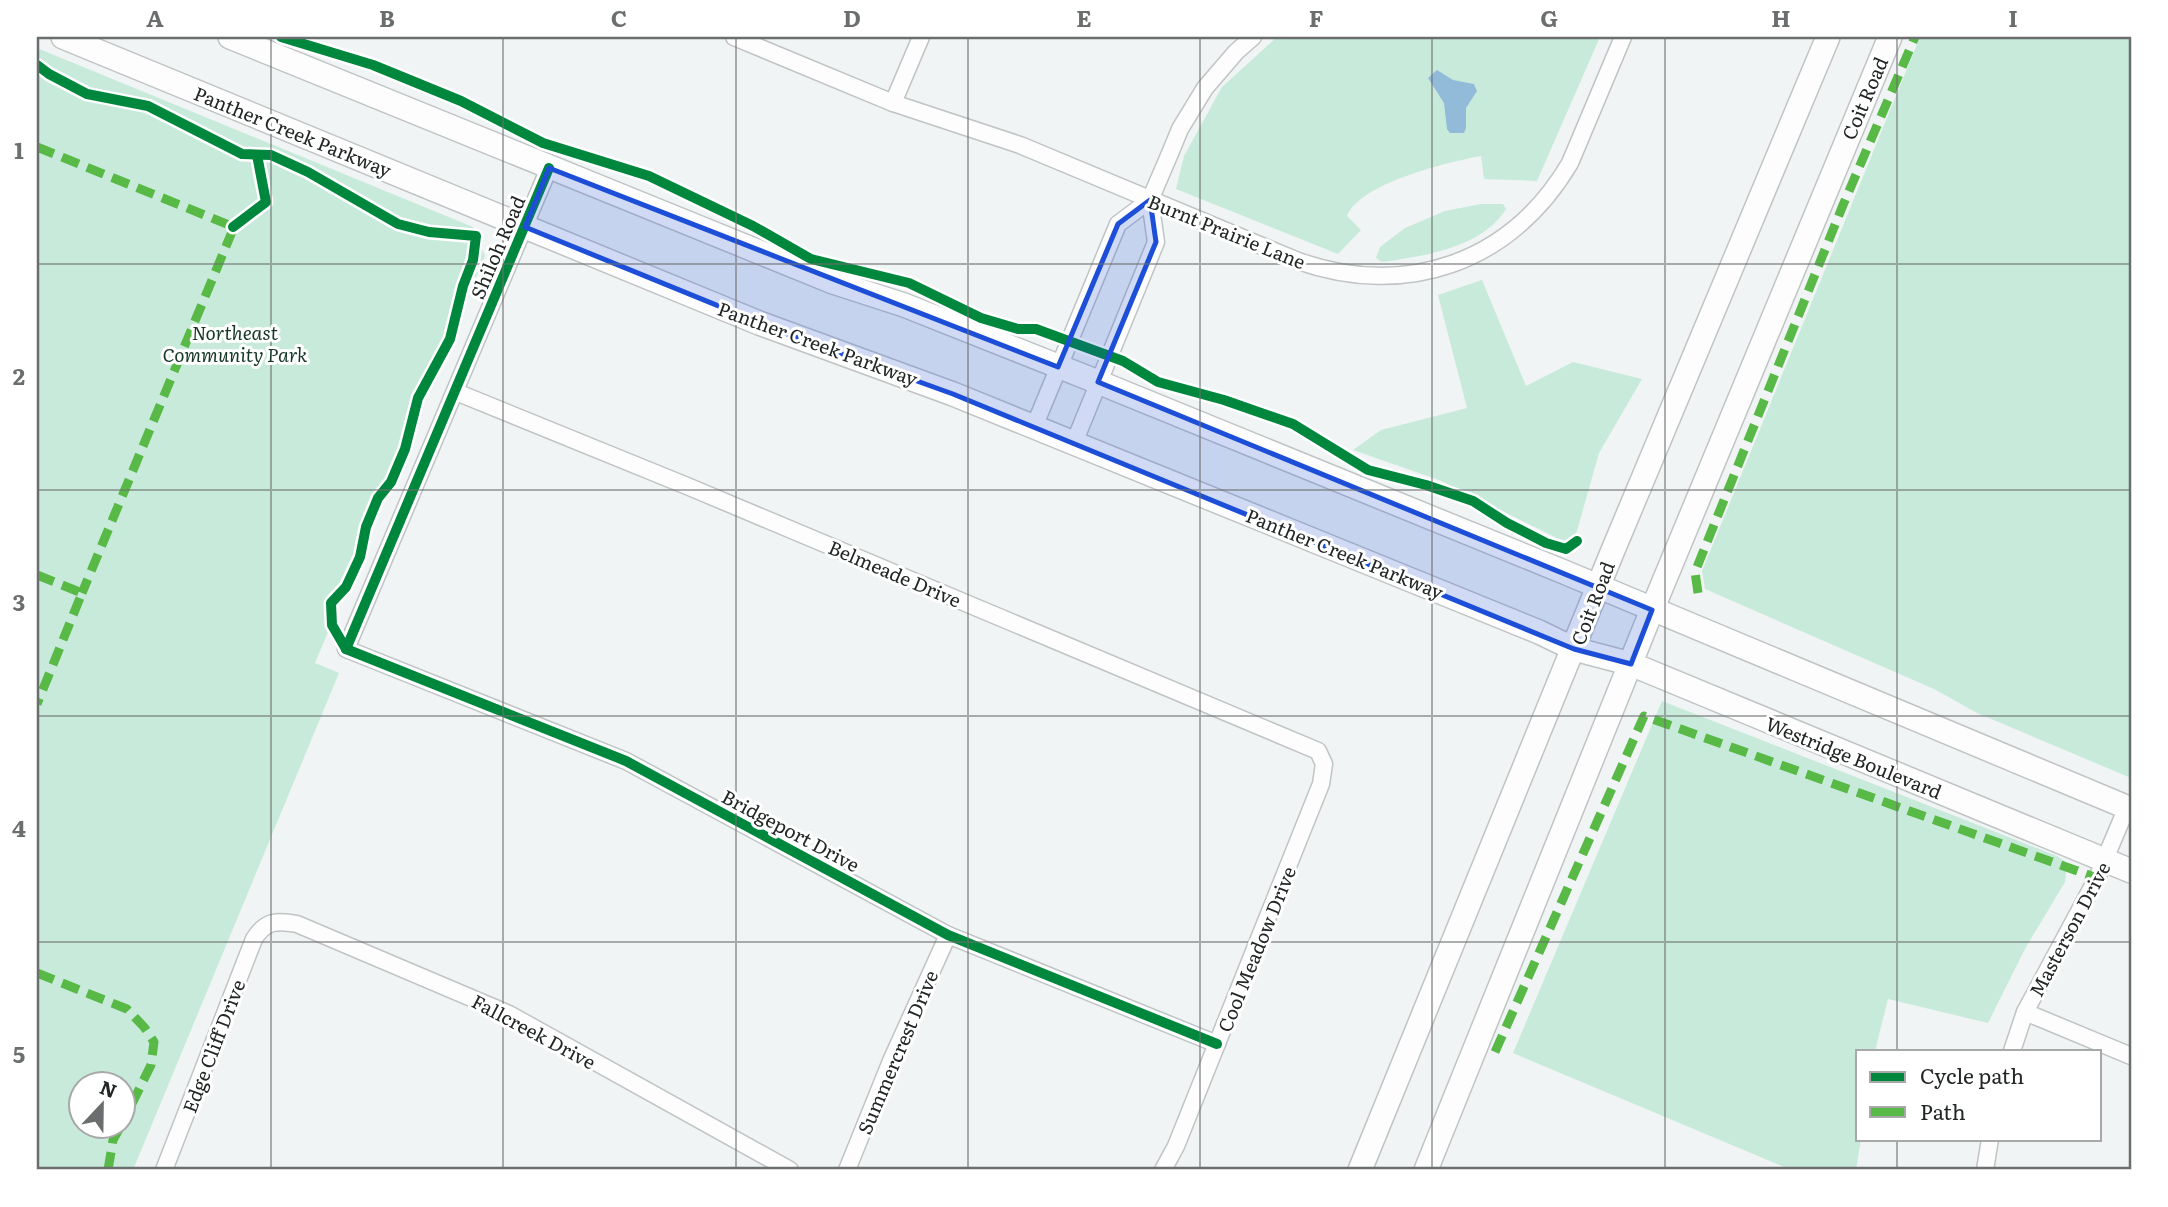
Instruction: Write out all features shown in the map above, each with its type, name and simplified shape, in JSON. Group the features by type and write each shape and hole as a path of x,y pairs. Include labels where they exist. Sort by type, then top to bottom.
{"main road":[{"name":"Panther Creek Parkway","path":"63,37 759,323 923,382 1539,632 1574,649"},
{"path":"230,37 822,278 904,306 1098,382 1598,586 2129,808"},
{"name":"Coit Road","path":"1360,1170 1598,586 1828,37"},
{"name":"Coit Road","path":"1426,1170 1652,610 1890,37"},
{"name":"Westridge Boulevard","path":"1574,649 1631,664 2131,872"}],"street":[{"name":"Burnt Prairie Lane","path":"734,37 893,103 1020,145 1298,261 1338,273 1380,277 1443,268 1482,251 1525,221 1559,181 1574,153 1623,37"},
{"path":"893,103 921,37"},
{"path":"1034,427 1118,224 1150,200 1175,140 1192,108 1220,70 1253,37"},
{"name":"Shiloh Road","path":"346,649 549,168"},
{"path":"1074,443 1156,242 1150,200"},
{"name":"Belmeade Drive","path":"456,392 1303,744 1318,751 1324,764"},
{"name":"Bridgeport Drive","path":"346,649 626,761 948,935 1217,1044"},
{"name":"Cool Meadow Drive","path":"1163,1170 1176,1146 1321,785 1324,764"},
{"name":"Masterson Drive","path":"2012,1050 2025,1012 2105,861 2129,808"},
{"name":"Fallcreek Drive","path":"265,925 278,921 297,923 509,1014 790,1170"},
{"name":"Edge Cliff Drive","path":"164,1170 254,939 265,925"},
{"name":"Summercrest Drive","path":"847,1170 891,1060 948,935"},
{"path":"2025,1012 2131,1056"},
{"path":"1985,1170 1990,1140"}],"highlighted area":[{"path":"549,168 1058,367 1118,224 1150,200 1156,242 1098,382 1652,610 1631,664 1574,649 953,394 792,336 525,227"}],"green space":[{"path":"1277,37 1600,37 1537,181 1484,179 1481,156 1406,176 1386,184 1355,204 1347,216 1361,230 1338,254 1176,189 1184,156 1222,87"},
{"path":"1920,37 2131,37 2131,778 1977,713 1934,689 1705,589 1702,571"},
{"name":"Northeast Community Park","path":"37,48 473,227 485,256 315,663 339,673 133,1170 37,1170"},
{"path":"1481,204 1503,204 1506,209 1496,222 1467,241 1416,257 1382,262 1376,258 1380,247 1405,228 1445,211"},
{"path":"1482,280 1526,386 1573,362 1642,379 1599,453 1575,538 1569,544 1439,480 1353,450 1381,430 1467,408 1438,295"},
{"path":"1662,701 2057,856 2067,863 2065,882 2026,947 1988,1023 1888,999 1875,1050 1856,1050 1856,1140 1861,1140 1856,1170 1791,1170 1513,1053"}],"water":[{"path":"1437,70 1453,80 1474,84 1477,91 1466,108 1464,133 1450,133 1447,129 1444,103 1428,78"}],"marked path":[{"path":"1698,593 1695,572 1843,205 1915,37"},
{"path":"37,147 234,227 82,593"},
{"path":"37,575 82,593 37,704"},
{"path":"1495,1052 1644,716 2097,878"},
{"path":"37,973 127,1009 144,1027 154,1042 151,1065 136,1096"},
{"path":"108,1170 113,1140"}],"cycle path":[{"path":"281,37 373,65 461,101 543,143 649,176 753,226 811,259 909,283 981,318 1018,329 1036,329 1123,361 1158,382 1224,400 1293,424 1368,470 1473,501 1507,523 1546,543 1566,549 1577,541"},
{"path":"37,65 87,94 148,106 242,154 271,155 308,172 398,224 429,232 476,236 473,260 463,286 450,339 418,398 405,449 391,482 378,498 366,527 360,557 346,587 331,603 332,625 346,649"},
{"path":"233,227 266,202 257,155"},
{"path":"346,649 549,168"},
{"path":"346,649 626,761 948,935 1217,1044"}]}
